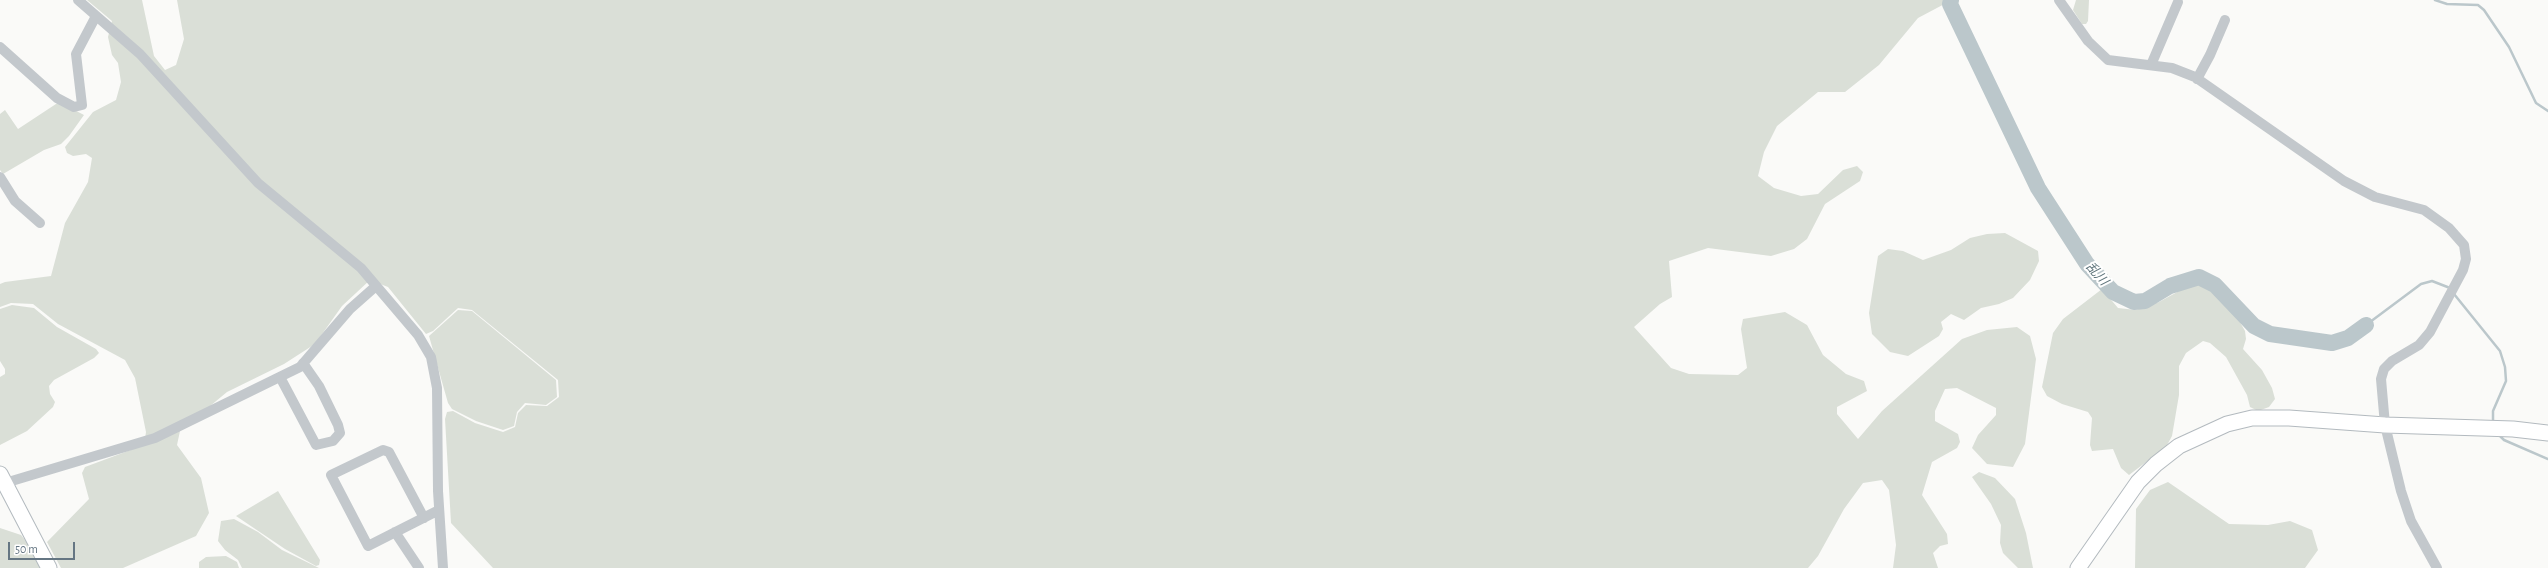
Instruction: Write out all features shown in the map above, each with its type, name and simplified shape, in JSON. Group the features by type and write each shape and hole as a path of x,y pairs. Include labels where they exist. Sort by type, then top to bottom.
{"street":[{"path":"78,0 140,54 258,183 361,268 418,335 431,357 437,388 439,510 443,568"},
{"path":"2059,0 2088,41 2108,60 2172,68 2197,79 2344,182 2375,197 2424,210 2449,228 2464,245 2466,259 2457,284 2430,332 2419,344 2392,361 2384,370 2381,379 2385,425 2401,491 2411,521 2437,568"},
{"path":"2151,65 2178,2"},
{"path":"0,47 57,98 74,107 82,104 76,54 96,16"},
{"path":"2197,79 2226,20"},
{"path":"0,175 15,201 40,223"},
{"path":"49,568 2,478 155,438 280,377 303,363 350,309 376,286"},
{"path":"280,377 316,445 333,441 340,433 338,425 319,386 303,363"},
{"path":"2078,568 2138,482 2179,446 2226,424 2252,418 2289,418 2385,425 2508,429 2548,433"},
{"path":"424,518 388,452 383,450 331,475 368,546 424,518 439,510"},
{"path":"395,532 419,568"}],"shaded area":[{"path":"87,0 142,0 154,56 165,70 176,65 184,39 177,0 1952,0 1918,18 1879,65 1845,92 1818,92 1777,126 1764,152 1758,176 1774,188 1801,196 1818,194 1843,170 1857,166 1863,172 1860,181 1825,204 1807,239 1794,249 1771,256 1708,248 1669,261 1672,297 1660,304 1634,327 1671,368 1689,374 1738,375 1747,368 1741,329 1743,319 1785,312 1807,325 1823,355 1846,374 1864,381 1867,391 1837,407 1837,414 1858,439 1882,411 1962,339 1987,330 2017,327 2030,336 2036,359 2025,444 2013,467 1987,464 1972,448 1978,435 1996,415 1996,408 1957,388 1945,389 1935,411 1935,421 1958,434 1960,442 1957,448 1932,462 1922,495 1947,534 1948,544 1940,546 1933,553 1938,568 1893,568 1896,545 1889,490 1882,480 1863,483 1844,509 1818,556 1808,568 493,568 451,523 445,419 447,412 453,411 475,423 503,432 515,427 518,413 526,405 547,406 559,397 558,380 472,310 458,308 433,331 426,334 388,287 370,280 342,306 315,344 284,364 227,392 180,431 177,445 201,478 209,513 196,536 123,568 61,568 47,542 89,499 82,473 85,467 144,445 146,432 135,378 125,360 58,324 33,304 11,303 0,307 0,284 5,282 51,276 65,223 88,182 92,158 86,154 73,156 67,153 65,147 93,112 116,100 121,82 118,63 112,55 108,37 112,21"},
{"path":"2076,0 2089,0 2088,21 2086,24 2082,24 2073,10"},
{"path":"59,102 84,115 69,136 61,144 44,150 3,174 0,170 0,114 5,110 18,129"},
{"path":"2005,233 2038,251 2039,261 2030,280 2013,298 1999,304 1981,308 1964,320 1951,314 1941,322 1943,329 1939,336 1908,356 1890,352 1872,334 1869,313 1878,256 1888,249 1903,251 1923,260 1951,250 1970,238 1987,234"},
{"path":"2190,285 2204,285 2218,290 2227,299 2245,331 2246,339 2243,349 2262,370 2272,388 2275,399 2269,407 2258,411 2250,407 2247,395 2226,357 2210,343 2203,341 2186,353 2179,366 2179,395 2172,436 2166,447 2129,475 2121,468 2113,449 2092,451 2090,445 2092,418 2088,412 2062,404 2047,396 2042,387 2053,333 2063,319 2102,289 2118,308 2136,310 2159,302"},
{"path":"12,305 34,308 57,327 96,349 99,353 94,358 54,380 49,386 50,394 55,402 53,407 27,431 0,445 0,377 5,374 5,369 0,361 0,309"},
{"path":"458,310 472,311 556,380 557,397 546,405 525,403 517,412 514,426 503,430 476,421 452,409 448,403 429,336"},
{"path":"1979,472 1995,478 2015,499 2026,533 2033,568 2018,568 2003,553 2000,543 2001,525 1991,504 1972,477"},
{"path":"2168,482 2229,524 2268,525 2290,521 2312,530 2318,550 2305,568 2135,568 2136,509 2150,490"},
{"path":"278,491 320,560 319,565 316,566 285,549 236,516"},
{"path":"234,519 258,532 282,550 319,568 242,568 238,560 225,550 218,541 221,521"},
{"path":"0,528 21,535 31,547 42,568 0,568"},
{"path":"226,556 237,562 239,568 199,568 199,562 206,557"}],"waterway":[{"name":"乱川","path":"1951,0 1950,4 2038,188 2087,264 2113,292 2134,302 2145,301 2170,286 2199,277 2215,285 2254,326 2270,334 2332,343 2348,338 2366,325"},
{"path":"2435,0 2447,4 2478,5 2484,10 2509,47 2536,103 2548,111"},
{"path":"2366,325 2421,284 2432,281 2450,288"},
{"path":"2454,294 2500,351 2505,367 2506,381 2493,411 2493,423"},
{"path":"2499,435 2504,440 2548,459"}]}
